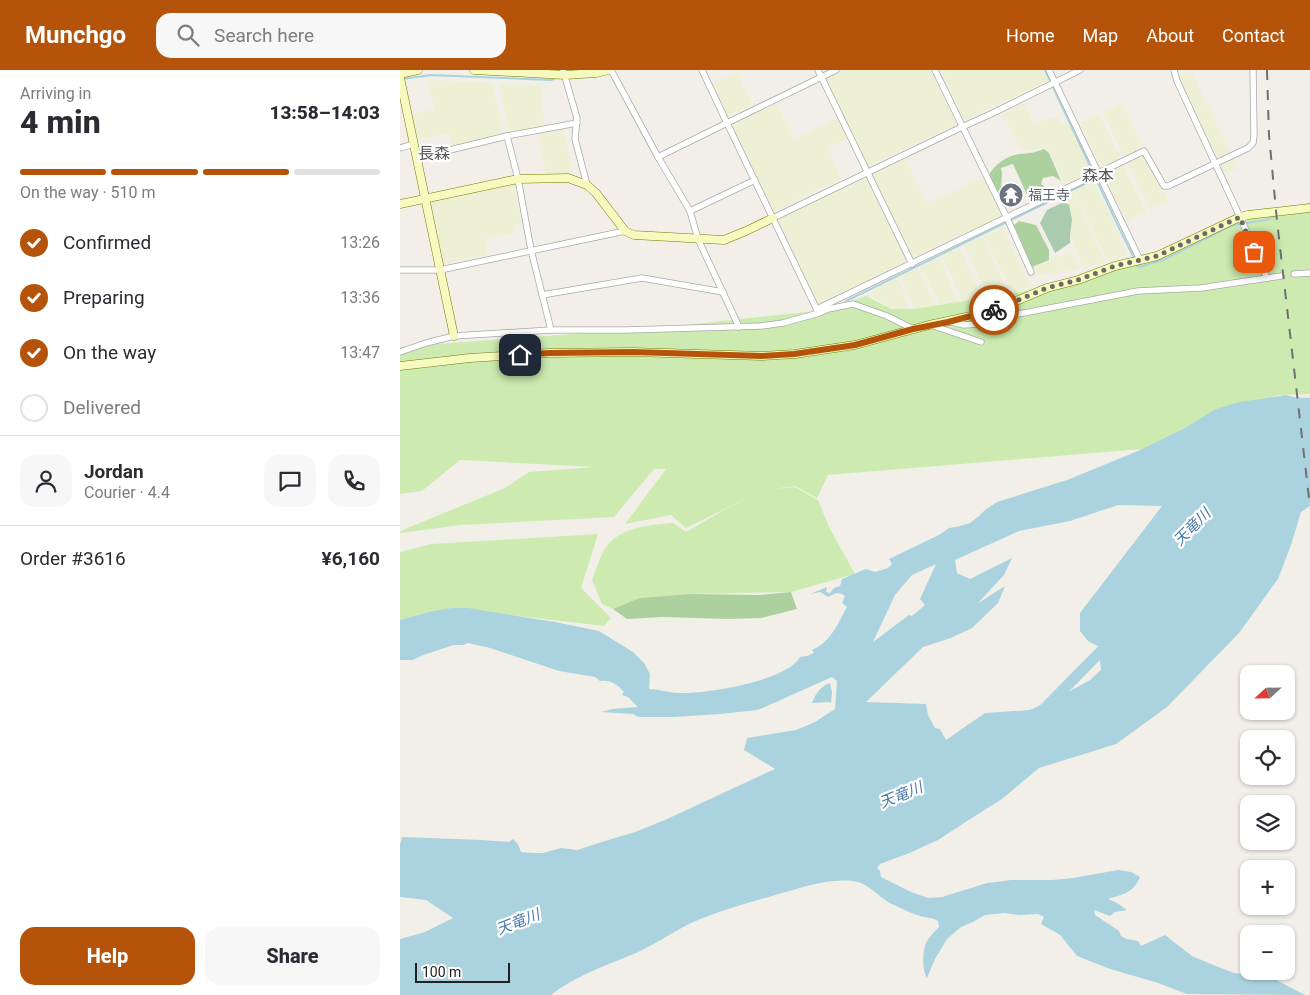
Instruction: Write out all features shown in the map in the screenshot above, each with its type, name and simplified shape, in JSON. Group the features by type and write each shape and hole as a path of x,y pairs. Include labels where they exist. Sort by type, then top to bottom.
{"main road":[{"path":"400,74 418,70"},
{"path":"474,70 596,73 609,70"},
{"path":"400,78 454,336"},
{"path":"400,204 518,179 568,178 587,185 596,193 625,231 634,235 724,240 773,218"},
{"path":"400,366 470,358 549,353 633,352 786,355 855,345 929,325 990,312 1047,288 1078,280 1115,266 1157,256 1240,217 1310,208"}],"street":[{"path":"609,70 690,211 698,239 739,327"},
{"path":"702,70 818,311"},
{"path":"818,70 912,264"},
{"path":"658,157 836,70"},
{"path":"935,70 1031,272"},
{"path":"1049,70 1140,260"},
{"path":"773,218 993,114 1080,70"},
{"path":"1174,70 1177,81 1267,278"},
{"path":"818,311 1144,152 1164,186 1168,186 1248,148 1253,143 1253,70"},
{"path":"564,72 577,122 575,139 587,185"},
{"path":"417,158 506,136 577,122"},
{"path":"506,136 518,179 531,250 550,330"},
{"path":"400,148 414,144"},
{"path":"690,211 755,180"},
{"path":"400,270 440,270 625,231"},
{"path":"1294,274 1310,273"},
{"path":"948,322 964,325 978,324 1003,317 1138,292 1201,288 1280,276"},
{"path":"542,294 642,278 723,292"},
{"path":"400,352 454,336 550,330 760,326 783,323 818,311 853,304 887,316 913,329"},
{"path":"929,325 981,342"}],"green space":[{"path":"842,70 931,70 957,124 868,166 825,78"},
{"path":"940,70 1044,70 1049,80 964,121"},
{"path":"1191,71 1238,168 1220,177 1176,78"},
{"path":"737,73 752,104 727,116 712,84"},
{"path":"428,80 493,83 503,135 453,147 448,133 418,139 412,115 434,109"},
{"path":"499,84 540,85 545,126 509,133"},
{"path":"1024,103 1034,123 1057,117 1062,125 1069,122 1093,173 1066,186 1047,147 1025,151 1020,148 1003,114"},
{"path":"1122,103 1169,201 1150,210 1103,112"},
{"path":"776,104 795,139 839,117 849,138 828,148 841,179 774,212 731,124"},
{"path":"1099,114 1146,212 1127,221 1080,123"},
{"path":"563,128 573,175 546,175 538,134"},
{"path":"1044,149 1049,153 1061,181 1053,176 1043,178 1041,184 1048,189 1050,195 1045,197 1037,186 1033,187 1035,201 1030,204 1013,164 1001,168 1001,189 997,191 990,180 990,173 999,163 1011,156"},
{"path":"905,159 927,203 984,177 1002,216 912,258 873,175"},
{"path":"867,177 907,261 818,305 778,219"},
{"path":"1094,180 1128,255 1108,263 1074,189"},
{"path":"511,185 514,186 522,224 513,226 514,233 484,239 488,255 443,264 431,204 433,201"},
{"path":"1073,190 1105,262 1084,268 1070,236 1072,219 1069,205 1054,198"},
{"path":"1064,202 1069,205 1072,219 1070,243 1055,253 1040,223 1047,210"},
{"path":"1310,208 1310,394 1278,395 1142,449 828,475 817,498 795,486 772,489 795,487 818,500 829,527 855,574 791,592 690,594 639,598 613,609 602,604 592,580 604,549 610,542 632,529 640,527 673,523 686,532 753,495 686,528 671,515 625,524 666,469 654,469 614,517 461,525 400,533 400,531 505,488 529,472 595,467 460,460 422,491 400,494 400,347 659,328 825,310 866,296 891,309 914,309 1053,287 1162,253 1255,214"},
{"path":"1019,221 1036,225 1049,250 1049,260 1032,267 1014,225"},
{"path":"1003,227 1032,290 1013,293 984,236"},
{"path":"983,237 1009,294 988,297 964,245"},
{"path":"960,248 983,298 962,301 942,255"},
{"path":"1072,251 1080,269 1035,276 1032,267"},
{"path":"940,258 958,302 940,305 920,266"},
{"path":"918,269 936,306 914,309 901,276"},
{"path":"898,278 910,309 891,309 870,295 879,286"},
{"path":"598,534 581,588 611,618 604,626 452,608 400,620 400,552 431,544"},
{"path":"791,592 797,609 761,618 663,617 627,619 613,609 639,598 690,594 759,595"}],"water":[{"path":"1286,395 1310,397 1310,506 1301,512 1278,579 1239,633 1167,707 1116,744 1039,768 1002,799 938,840 880,864 877,868 880,871 881,877 928,898 942,897 987,883 1011,880 1073,878 1118,870 1131,872 1140,877 1131,890 1108,899 1127,910 1115,912 1110,916 1094,910 1095,915 1119,931 1121,936 1138,941 1141,946 1165,935 1192,956 1234,973 1240,974 1240,980 1277,980 1305,995 1187,994 1155,982 1110,969 1077,956 1060,935 1041,924 1044,917 1038,914 1020,915 1004,913 985,915 961,927 947,939 935,959 927,978 923,966 924,951 927,941 939,927 938,921 916,915 892,904 859,882 843,880 801,887 709,916 689,924 643,950 580,977 551,995 400,995 400,939 425,932 453,918 426,900 400,897 400,845 402,837 509,842 513,839 518,844 521,852 543,853 561,848 577,850 635,832 775,769 744,750 747,738 796,730 815,722 835,709 837,681 832,677 758,710 674,717 638,717 633,714 601,712 638,707 628,697 622,695 624,692 611,682 600,681 595,677 559,671 490,648 468,643 454,645 413,660 400,660 400,620 433,611 468,608 555,622 599,631 633,652 644,663 650,674 649,689 675,693 691,693 745,684 779,673 792,665 800,657 814,653 812,650 819,647 833,632 847,607 842,603 845,596 836,593 828,597 820,592 810,594 827,587 826,592 830,593 834,588 840,586 842,579 866,569 875,572 888,568 892,564 889,559 939,535 949,528 970,523 997,502 1067,480 1138,451 1185,428 1216,409 1240,402","holes":["1118,505 1162,506 1080,613 1080,631 1088,641 1098,646 1101,670 1090,680 1030,710 985,713 946,740 940,729 935,728 928,715 926,704 866,702 923,647 951,638 972,628 998,603 1005,586 977,604 1004,575 1012,558 970,579 957,573 955,560 1019,531 1070,521","936,564 920,599 925,605 873,642 895,595 912,575"]},
{"path":"830,683 832,692 831,703 812,703 819,691"}],"waterway":[{"path":"1045,70 1135,260"},
{"path":"402,79 431,75 551,80 557,78"},
{"path":"846,301 1097,178"},
{"path":"1296,207 1310,204"},
{"path":"1137,264 1139,267 1163,260 1233,225 1266,220 1278,215"},
{"name":"天竜川","path":"1044,709 1110,642"}],"railway":[{"path":"1267,70 1269,135 1277,221 1310,507"}],"way so far":[{"path":"994,310 1047,288 1078,280 1115,266 1157,256 1240,217 1254,252"}],"place":[{"name":"福王寺","path":"1011,195"}],"district":[{"name":"長森","path":"434,153"},
{"name":"森本","path":"1098,175"}],"route":[{"path":"520,355 633,352 762,356 794,354 855,345 994,310"}]}
